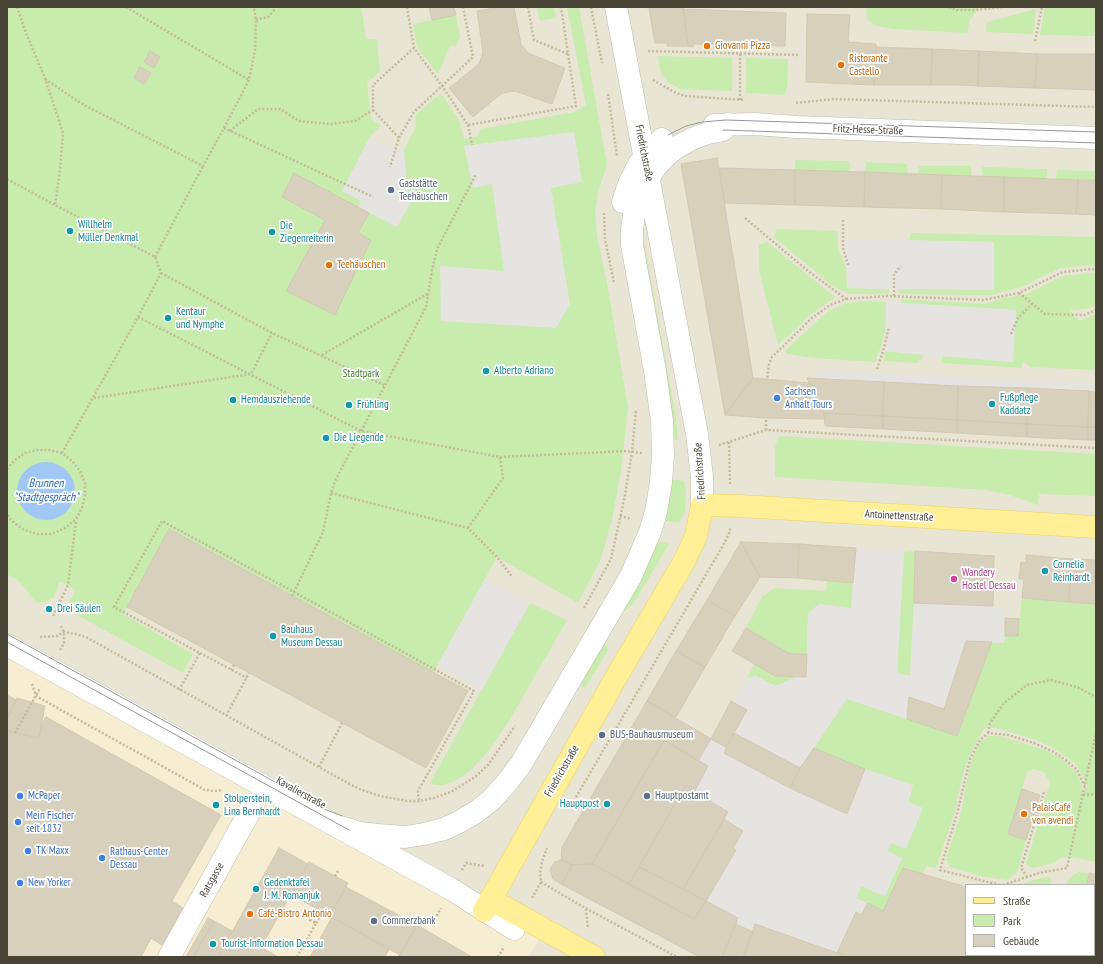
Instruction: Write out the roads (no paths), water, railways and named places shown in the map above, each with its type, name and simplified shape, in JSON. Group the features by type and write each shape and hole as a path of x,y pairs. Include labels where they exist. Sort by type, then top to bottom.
{"main road":[{"name":"Antoinettenstraße","path":"702,505 1096,527"},
{"name":"Friedrichstraße","path":"487,905 618,674 685,560 696,536 702,505"},
{"name":"Kavalierstraße","path":"487,905 594,957"},
{"name":"Kavalierstraße","path":"510,936 566,957"}],"street":[{"name":"Friedrichstraße","path":"616,7 697,434 702,477 702,505"},
{"path":"645,159 657,165 677,147 694,138 723,130 734,124"},
{"name":"Fritz-Hesse-Straße","path":"645,159 668,134 694,127 734,124 1096,138"},
{"path":"343,824 358,822 370,824 400,824 419,821 455,809 488,786 517,751 530,731 573,659 618,578 636,536 647,498 652,448 650,408 646,376 621,231 622,206 625,194 633,174 639,164 645,159"},
{"path":"378,836 405,836 444,829 476,812 491,800 505,785 522,764 631,576 641,554 656,512 661,482 662,455 660,406 632,245 632,230 636,203 645,159"},
{"name":"Kavalierstraße","path":"12,638 343,824 451,889 487,905"},
{"name":"Ratsgasse","path":"169,957 254,804"},
{"name":"Kavalierstraße","path":"343,824 378,836 487,905 510,936"}],"water":[{"name":"Brunnen \"Stadtgespräch\"","path":"46,462 57,464 67,470 73,480 75,491 73,502 67,512 57,518 46,520 35,518 25,512 19,502 17,491 19,480 25,470 35,464"}],"tram line":[{"path":"668,135 686,126 702,122 726,120 1096,132"},
{"path":"723,130 1096,143"},
{"path":"7,634 324,809 342,816"},
{"path":"7,642 349,830"}],"place":[{"name":"Giovanni Pizza","path":"707,46"},
{"name":"Ristorante Castello","path":"841,65"},
{"name":"Gaststätte Teehäuschen","path":"391,190"},
{"name":"Willhelm Müller Denkmal","path":"70,231"},
{"name":"Die Ziegenreiterin","path":"272,232"},
{"name":"Teehäuschen","path":"329,265"},
{"name":"Kentaur und Nymphe","path":"168,318"},
{"name":"Alberto Adriano","path":"486,371"},
{"name":"Sachsen Anhalt Tours","path":"777,398"},
{"name":"Hemdausziehende","path":"233,400"},
{"name":"Fußpflege Kaddatz","path":"992,404"},
{"name":"Frühling","path":"349,405"},
{"name":"Die Liegende","path":"326,438"},
{"name":"Cornelia Reinhardt","path":"1045,571"},
{"name":"Wandery Hostel Dessau","path":"954,579"},
{"name":"Drei Säulen","path":"49,609"},
{"name":"Bauhaus Museum Dessau","path":"273,636"},
{"name":"BUS-Bauhausmuseum","path":"602,735"},
{"name":"McPaper","path":"20,796"},
{"name":"Hauptpostamt","path":"647,796"},
{"name":"Hauptpost","path":"607,804"},
{"name":"Stolperstein, Lina Bernhardt","path":"216,805"},
{"name":"PalaisCafé von avendi","path":"1024,814"},
{"name":"Mein Fischer seit 1832","path":"18,822"},
{"name":"TK Maxx","path":"28,851"},
{"name":"Rathaus-Center Dessau","path":"102,858"},
{"name":"New Yorker","path":"20,883"},
{"name":"Gedenktafel J. M. Romanjuk","path":"256,889"},
{"name":"Café-Bistro Antonio","path":"250,914"},
{"name":"Commerzbank","path":"374,921"},
{"name":"Tourist-Information Dessau","path":"213,944"}],"park label":[{"name":"Stadtpark","path":"361,374"}]}
